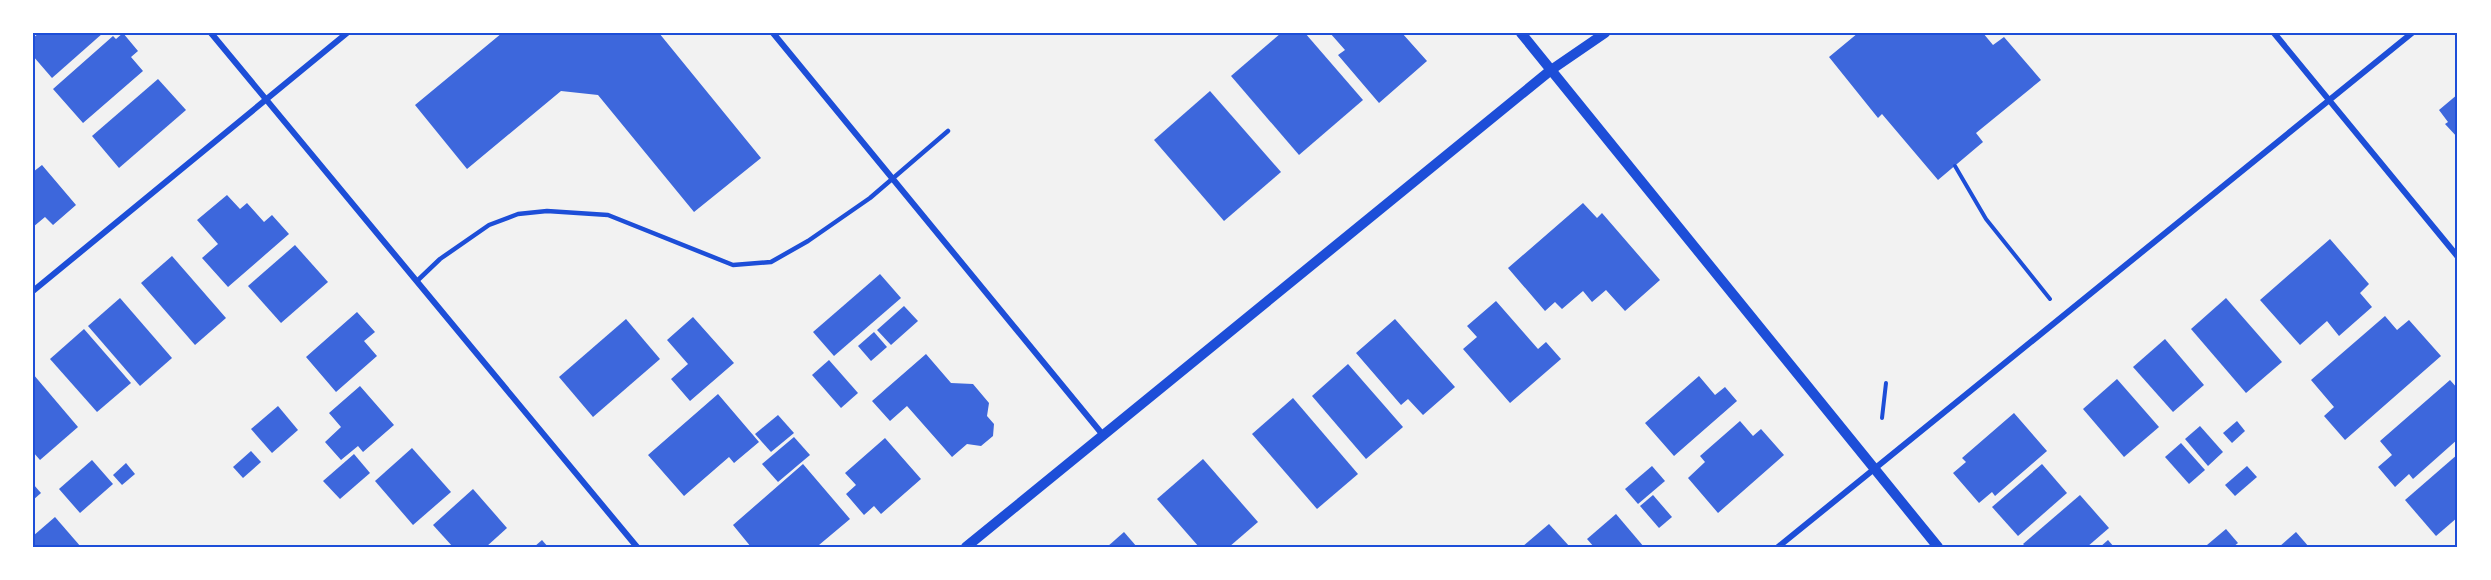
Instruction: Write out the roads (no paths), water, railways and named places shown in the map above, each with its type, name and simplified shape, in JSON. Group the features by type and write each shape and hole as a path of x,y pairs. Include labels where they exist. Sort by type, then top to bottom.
{"street":[{"path":"211,33 637,547"},
{"path":"33,291 347,33"},
{"path":"773,33 1103,435"},
{"path":"1521,33 1938,547"},
{"path":"966,547 1551,70 1605,33"},
{"path":"2274,33 2458,257"},
{"path":"1778,547 2412,33"}],"lane":[{"path":"417,281 440,259 489,225 518,214 547,211 608,215 733,265 771,262 808,242 893,179 948,131"}]}
